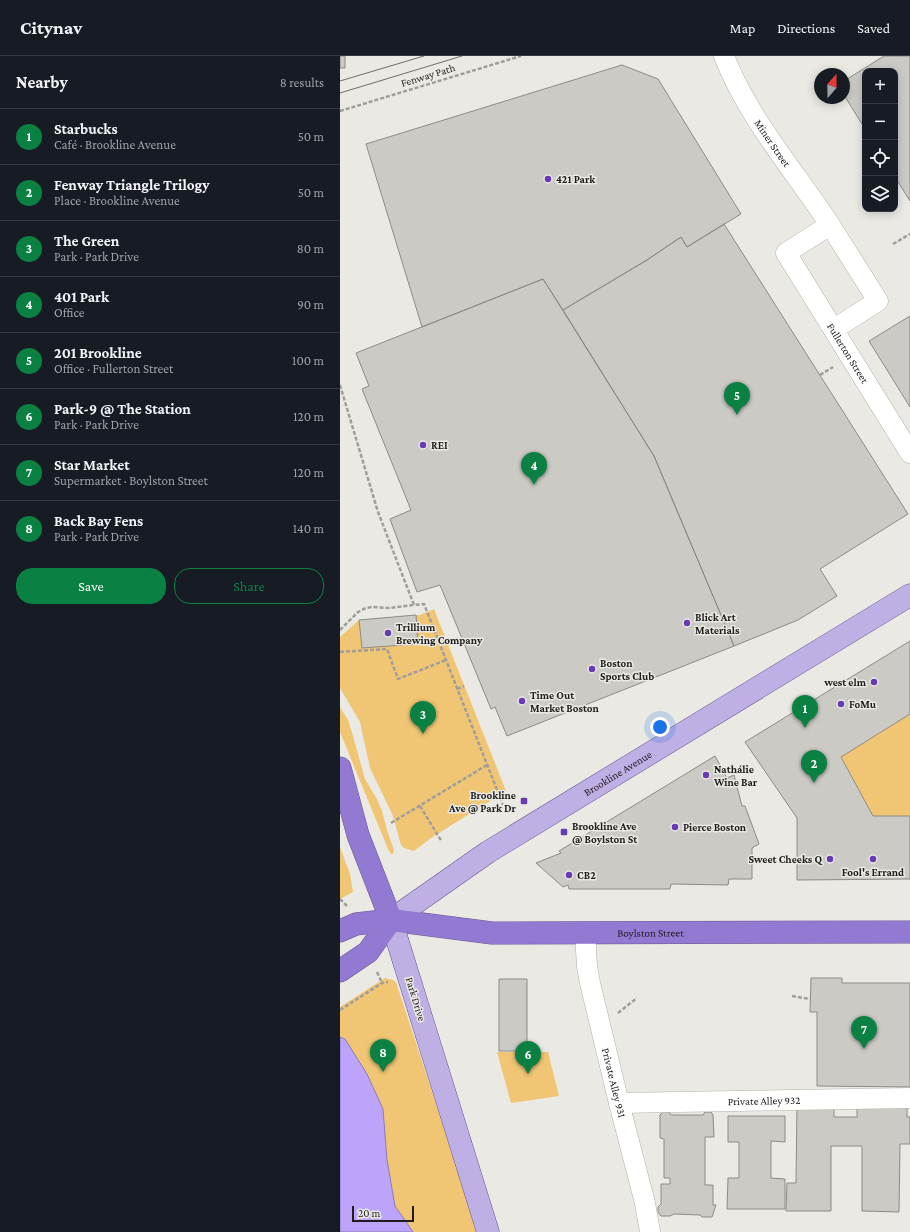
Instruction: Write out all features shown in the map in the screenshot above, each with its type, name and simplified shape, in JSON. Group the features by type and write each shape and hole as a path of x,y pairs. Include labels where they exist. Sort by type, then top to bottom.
{"highway":[{"name":"Park Drive","path":"340,768 358,835 391,920"},
{"path":"340,802 358,835"},
{"name":"Brookline Avenue","path":"340,931 356,924 391,920"},
{"name":"Brookline Avenue","path":"340,971 368,952 391,920"},
{"name":"Boylston Street","path":"391,920 492,933 910,932"}],"main road":[{"name":"Brookline Avenue","path":"391,920 488,852 910,595"},
{"name":"Park Drive","path":"391,920 488,1232"}],"street":[{"name":"Miner Street","path":"724,56 737,86 754,115 830,225 878,301 834,329"},
{"name":"Fullerton Street","path":"830,225 786,253 910,453"},
{"name":"Private Alley 931","path":"585,933 587,966 590,983 645,1203 650,1232"},
{"name":"Private Alley 932","path":"619,1102 910,1098"}],"path":[{"name":"Fenway Path","path":"340,111 521,56"},
{"path":"893,244 910,234"},
{"path":"340,385 378,512 414,605"},
{"path":"340,630 358,612 366,608 390,608 424,604 503,805"},
{"path":"340,652 387,649 398,679 446,660"},
{"path":"457,688 464,686"},
{"path":"391,823 487,765"},
{"path":"420,806 442,842"},
{"path":"340,1010 382,982 388,982"},
{"path":"792,996 810,999"}],"shaded area":[{"path":"434,609 506,791 431,838 414,851 404,848 401,845 393,816 370,768 360,722 340,688 340,637 359,620 420,615"},
{"path":"340,707 348,720 365,779 377,799 382,811 394,850 393,854 391,854 388,849 340,732"},
{"path":"910,714 910,816 873,816 841,757"},
{"path":"340,847 350,874 353,892 340,899"},
{"path":"385,978 396,982 478,1232 340,1232 340,1007"},
{"path":"340,1037 345,1039 367,1074 383,1109 387,1160 395,1206 413,1232 340,1232"},
{"path":"497,1052 548,1052 559,1096 511,1103"}],"building":[{"path":"340,56 345,56 345,68 340,68"},
{"path":"884,56 910,56 910,201 898,182 898,68 865,68"},
{"name":"421 Park","path":"622,65 658,79 741,214 687,247 681,237 647,260 563,310 543,279 422,327 366,144"},
{"path":"862,70 862,124 850,104 850,77"},
{"path":"724,224 908,514 820,569 837,596 798,620 734,646 654,456 563,310 647,260 681,237 687,247"},
{"path":"543,279 654,456 734,646 507,736 495,707 491,709 440,585 417,592 390,519 411,510 362,389 369,386 356,353"},
{"path":"910,316 910,407 869,341"},
{"path":"416,615 418,644 362,648 359,620"},
{"path":"910,641 910,714 841,757 873,816 910,816 910,879 797,880 797,818 745,742"},
{"name":"Pierce Boston","path":"715,756 727,778 734,775 742,806 745,806 759,844 752,848 752,879 729,879 728,885 671,884 670,889 569,889 568,885 563,887 536,863 561,853 559,851"},
{"path":"811,978 842,978 842,983 910,983 910,1087 817,1086 817,1012 810,1012"},
{"path":"499,979 527,979 527,1051 499,1051"},
{"path":"857,1105 907,1106 907,1117 910,1117 910,1144 900,1144 899,1212 862,1211 862,1146 831,1146 831,1211 786,1211 787,1183 796,1183 797,1106 834,1106 834,1117 857,1117"},
{"path":"663,1112 669,1112 671,1115 703,1115 705,1112 711,1112 713,1115 714,1137 705,1137 705,1185 713,1185 713,1205 716,1205 712,1217 674,1214 670,1216 661,1216 658,1212 658,1207 661,1204 661,1184 670,1184 670,1178 664,1178 664,1139 660,1138 660,1115"},
{"path":"728,1116 785,1116 785,1142 771,1141 771,1178 785,1179 785,1209 727,1209 728,1178 739,1178 739,1142 728,1142"}],"tram line":[{"path":"340,81 424,56"},
{"path":"340,93 462,56"}],"place":[{"name":"421 Park","path":"548,179"},
{"name":"201 Brookline","path":"737,415"},
{"name":"REI","path":"423,445"},
{"name":"401 Park","path":"534,485"},
{"name":"Blick Art Materials","path":"687,623"},
{"name":"Trillium Brewing Company","path":"388,633"},
{"name":"Boston Sports Club","path":"592,669"},
{"name":"west elm","path":"874,682"},
{"name":"Time Out Market Boston","path":"522,701"},
{"name":"FoMu","path":"841,704"},
{"name":"Starbucks","path":"805,728"},
{"name":"The Green","path":"423,734"},
{"name":"Nathálie Wine Bar","path":"706,775"},
{"name":"Fenway Triangle Trilogy","path":"814,783"},
{"name":"Brookline Ave @ Park Dr","path":"524,801"},
{"name":"Pierce Boston","path":"675,827"},
{"name":"Brookline Ave @ Boylston St","path":"564,832"},
{"name":"Sweet Cheeks Q","path":"830,859"},
{"name":"Fool's Errand","path":"873,859"},
{"name":"CB2","path":"569,875"},
{"name":"Star Market","path":"864,1049"},
{"name":"Back Bay Fens","path":"383,1072"},
{"name":"Park-9 @ The Station","path":"528,1074"}]}
